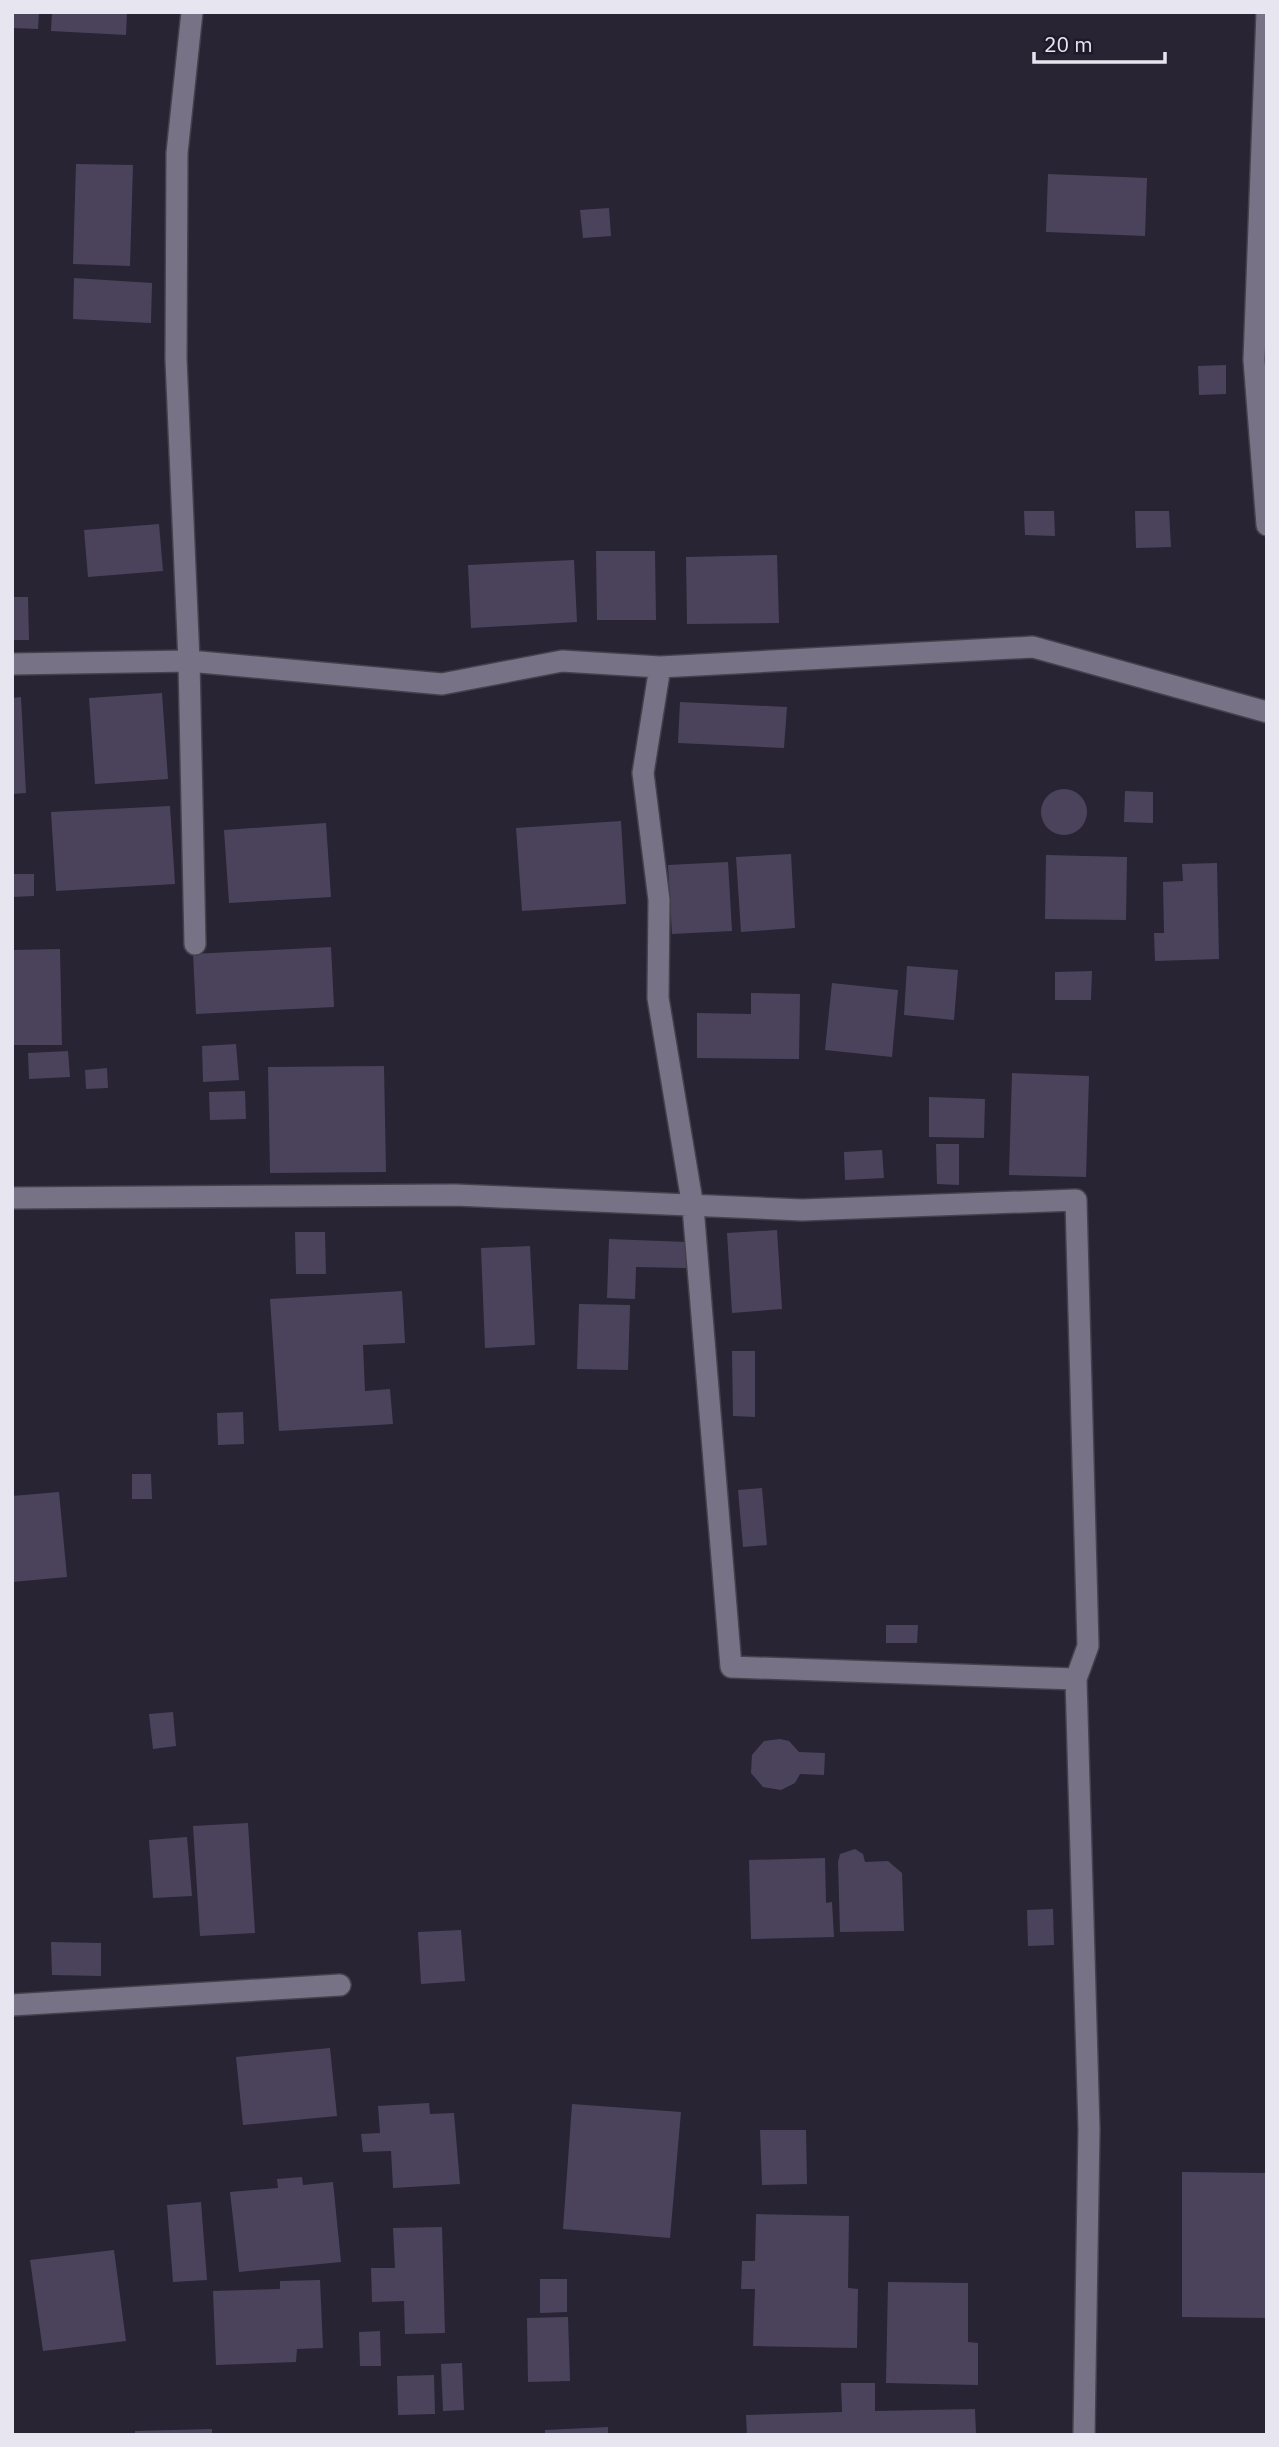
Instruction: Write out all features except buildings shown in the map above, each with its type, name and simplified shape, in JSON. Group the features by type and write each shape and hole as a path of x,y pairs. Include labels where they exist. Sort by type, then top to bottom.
{"street":[{"path":"192,12 177,153 176,345 189,662 195,944"},
{"path":"1266,12 1254,360 1267,525"},
{"path":"12,664 189,662 442,684 562,661 660,667 1033,647 1267,712"},
{"path":"660,667 643,773 659,900 658,998 693,1207 731,1667 1076,1679"},
{"path":"12,1198 455,1195 693,1207 892,1209 1076,1200 1088,1646 1076,1679 1089,2129 1084,2435"},
{"path":"12,2005 340,1985"}]}
